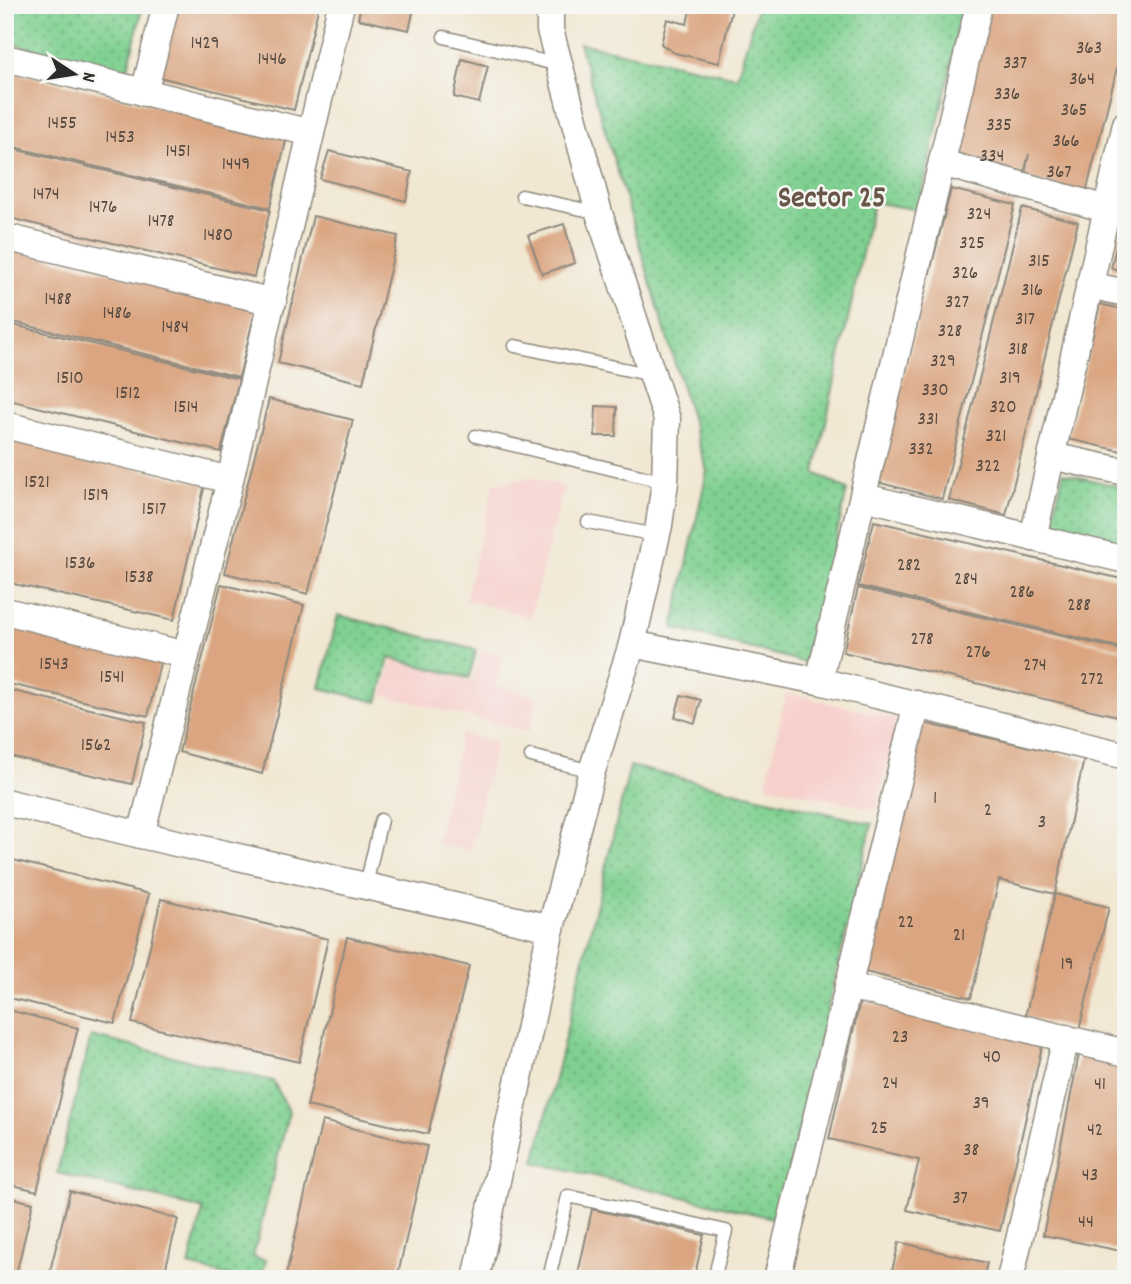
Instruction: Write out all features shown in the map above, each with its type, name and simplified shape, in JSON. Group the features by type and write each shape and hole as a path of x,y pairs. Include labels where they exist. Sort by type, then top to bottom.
{"street":[{"path":"144,93 166,5"},
{"path":"141,835 273,302 341,5"},
{"path":"476,1279 551,928 592,771 632,644 665,482 667,419 599,213 550,30 550,5"},
{"path":"819,681 979,5"},
{"path":"5,58 311,133"},
{"path":"1033,538 1126,124"},
{"path":"942,163 1107,209"},
{"path":"5,237 273,302"},
{"path":"1089,285 1126,293"},
{"path":"5,425 230,480"},
{"path":"1051,456 1126,472"},
{"path":"864,497 1126,560"},
{"path":"5,611 186,655"},
{"path":"632,644 819,681 1126,756"},
{"path":"777,1279 917,704"},
{"path":"5,802 551,928"},
{"path":"848,986 1126,1053"},
{"path":"1010,1279 1066,1038"}],"lane":[{"path":"444,37 561,66"},
{"path":"522,196 599,213"},
{"path":"515,346 652,375"},
{"path":"476,436 665,482"},
{"path":"588,522 656,535"},
{"path":"531,756 592,771"},
{"path":"366,886 381,820"},
{"path":"549,1279 568,1196 726,1231 714,1279"}],"shaded area":[{"path":"533,478 564,486 530,617 465,600 494,483"},
{"path":"482,649 503,655 495,686 538,697 529,732 383,695 392,660 473,681"},
{"path":"786,693 898,719 877,810 766,785"},
{"path":"461,734 496,742 471,851 436,843"}],"green space":[{"path":"5,5 143,5 127,72 5,42"},
{"path":"758,5 965,5 918,210 873,202 815,473 847,490 807,663 673,628 707,471 579,43 737,77"},
{"path":"1063,473 1126,488 1126,546 1051,530"},
{"path":"338,615 476,650 469,678 389,658 378,702 320,688"},
{"path":"630,766 872,824 777,1219 535,1162"},
{"path":"91,1036 273,1081 289,1111 253,1257 266,1260 261,1279 240,1279 189,1266 203,1209 57,1173"}],"building":[{"path":"177,5 319,5 294,110 159,77"},
{"path":"361,5 415,5 409,30 358,19"},
{"path":"691,5 733,5 719,63 675,53 661,44 667,19 687,24"},
{"path":"991,5 1126,5 1126,32 1086,193 1024,178 1029,154 1023,178 952,160"},
{"path":"462,59 488,66 479,103 454,97"},
{"path":"5,70 287,137 270,208 5,145"},
{"path":"5,147 270,210 254,277 5,217"},
{"path":"329,151 412,172 406,201 320,179"},
{"path":"951,189 1015,205 942,499 877,482"},
{"path":"1022,208 1078,222 1006,515 949,500"},
{"path":"1126,211 1126,272 1111,268"},
{"path":"313,216 398,236 363,383 278,363"},
{"path":"564,224 575,263 542,274 528,235"},
{"path":"5,248 256,308 239,377 5,320"},
{"path":"1100,304 1126,310 1126,452 1068,439"},
{"path":"5,323 239,379 221,452 5,399"},
{"path":"269,399 353,420 308,594 225,573"},
{"path":"596,406 617,407 616,436 595,436"},
{"path":"5,438 205,484 174,620 5,582"},
{"path":"874,521 1126,580 1126,649 858,586"},
{"path":"221,584 304,605 262,774 179,752"},
{"path":"858,588 1126,651 1126,718 843,652"},
{"path":"5,618 162,654 148,716 5,683"},
{"path":"5,689 146,722 132,784 5,755"},
{"path":"681,695 701,700 695,723 675,717"},
{"path":"923,723 1084,759 1055,894 999,880 971,998 865,972"},
{"path":"5,858 149,894 115,1023 5,997"},
{"path":"1055,894 1109,907 1079,1030 1025,1017"},
{"path":"161,899 328,939 299,1062 132,1023"},
{"path":"347,937 469,966 428,1134 307,1106"},
{"path":"860,1001 1043,1042 1000,1231 907,1210 919,1160 829,1139"},
{"path":"5,1009 78,1028 37,1191 5,1183"},
{"path":"1079,1054 1126,1065 1126,1252 1043,1235"},
{"path":"322,1121 427,1146 397,1279 285,1279"},
{"path":"70,1191 178,1219 163,1279 48,1279"},
{"path":"5,1196 33,1203 15,1279 5,1279"},
{"path":"592,1209 704,1235 694,1279 577,1279"},
{"path":"899,1242 987,1263 983,1279 890,1279"},
{"path":"800,1270 833,1278 833,1279 798,1279"}],"district":[{"name":"Sector 25","path":"832,196"}]}
